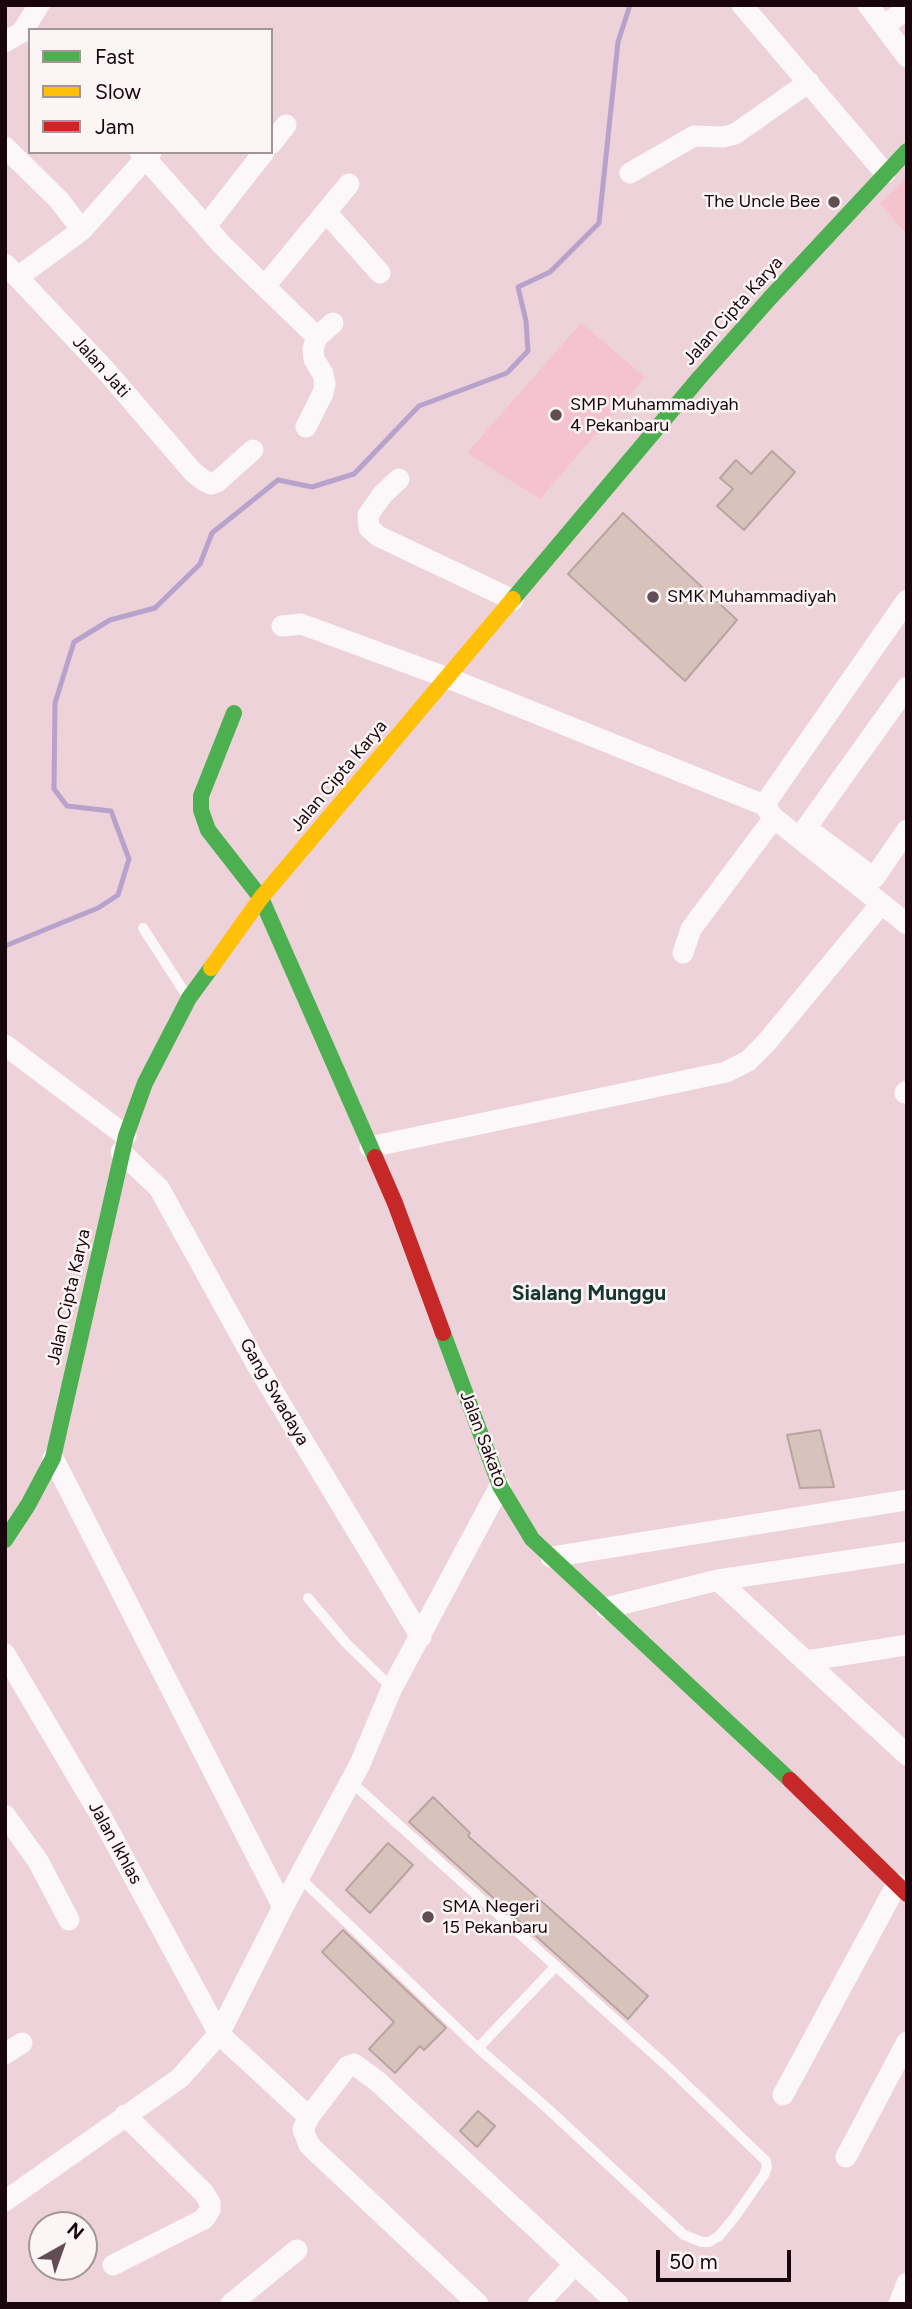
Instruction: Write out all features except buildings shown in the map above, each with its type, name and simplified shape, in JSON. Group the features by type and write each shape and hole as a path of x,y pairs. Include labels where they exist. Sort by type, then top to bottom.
{"main road":[{"name":"Jalan Cipta Karya","path":"8,1531 53,1458 123,1144 145,1083 189,998 261,898 718,358 907,151"},
{"name":"Jalan Sakato","path":"234,713 201,796 201,810 208,830 261,898 395,1203 500,1486 532,1539 811,1799 902,1889"}],"street":[{"path":"19,37 39,5"},
{"path":"742,5 885,173"},
{"path":"868,5 907,57"},
{"path":"884,26 907,9"},
{"path":"630,173 694,136 723,137 735,134 809,82"},
{"path":"273,141 286,125"},
{"path":"5,147 58,200 82,230"},
{"path":"205,226 262,154"},
{"path":"9,270 82,230 146,155 205,226 265,286 325,330 313,349 314,359 323,374 325,384 306,427"},
{"path":"265,286 349,184"},
{"path":"326,212 380,273"},
{"name":"Jalan Jati","path":"9,270 108,373 193,472 203,480 211,484 217,482 253,450"},
{"path":"399,479 383,494 368,515 369,528 378,536 513,600"},
{"path":"683,953 691,929 907,600"},
{"path":"282,626 301,624 449,678 769,811 907,924"},
{"path":"907,687 806,828 874,878 900,856 907,830"},
{"path":"370,1147 726,1072 748,1061 766,1043 881,904"},
{"name":"Gang Swadaya","path":"5,1045 123,1144 159,1188 257,1365 421,1637"},
{"path":"53,1458 283,1907"},
{"path":"5,2201 180,2078 219,2034 350,1781 392,1688 500,1486"},
{"path":"551,1557 907,1500"},
{"path":"606,1608 718,1580 907,1552"},
{"path":"718,1580 907,1755"},
{"path":"805,1661 907,1645"},
{"name":"Jalan Ikhlas","path":"5,1654 103,1818 219,2034 309,2117"},
{"path":"5,1815 38,1861 69,1920"},
{"path":"783,2095 902,1889"},
{"path":"846,2157 907,2042"},
{"path":"478,2304 309,2145 303,2129 347,2067 354,2064 377,2081 618,2304"},
{"path":"113,2265 204,2219 211,2210 204,2193 125,2115"},
{"path":"230,2304 297,2250"},
{"path":"538,2304 575,2264"},
{"path":"899,2304 907,2283"}],"lane":[{"path":"143,929 189,998"},
{"path":"308,1598 346,1643 392,1688"},
{"path":"299,1877 478,2048 684,2235 709,2242 719,2236 734,2218 764,2175 766,2161 670,2068 350,1781"},
{"path":"478,2048 556,1966"}],"shaded area":[{"path":"907,178 907,235 880,203"},
{"name":"SMP Muhammadiyah 4 Pekanbaru","path":"581,323 645,377 540,499 467,453"}],"waterway":[{"path":"5,946 98,908 118,895 129,859 111,811 67,806 54,789 55,703 74,642 110,620 155,608 200,564 212,533 278,480 312,487 354,474 419,406 507,373 528,351 526,321 518,287 550,272 599,223 618,42 630,5"}],"traffic: fast":[{"path":"513,599 700,377 907,151"},
{"path":"234,713 201,796 201,810 208,830 261,898 375,1157"},
{"path":"5,1540 28,1505 53,1458 126,1136 145,1083 189,998 211,968"},
{"path":"443,1333 500,1486 532,1539 790,1780"}],"traffic: slow":[{"path":"211,968 261,898 513,599"}],"traffic: jam":[{"path":"375,1157 443,1333"},
{"path":"790,1780 907,1894"}],"place":[{"name":"The Uncle Bee","path":"834,202"},
{"name":"SMP Muhammadiyah 4 Pekanbaru","path":"556,415"},
{"name":"SMK Muhammadiyah","path":"653,597"},
{"name":"SMA Negeri 15 Pekanbaru","path":"428,1917"}],"district":[{"name":"Sialang Munggu","path":"589,1294"}]}
